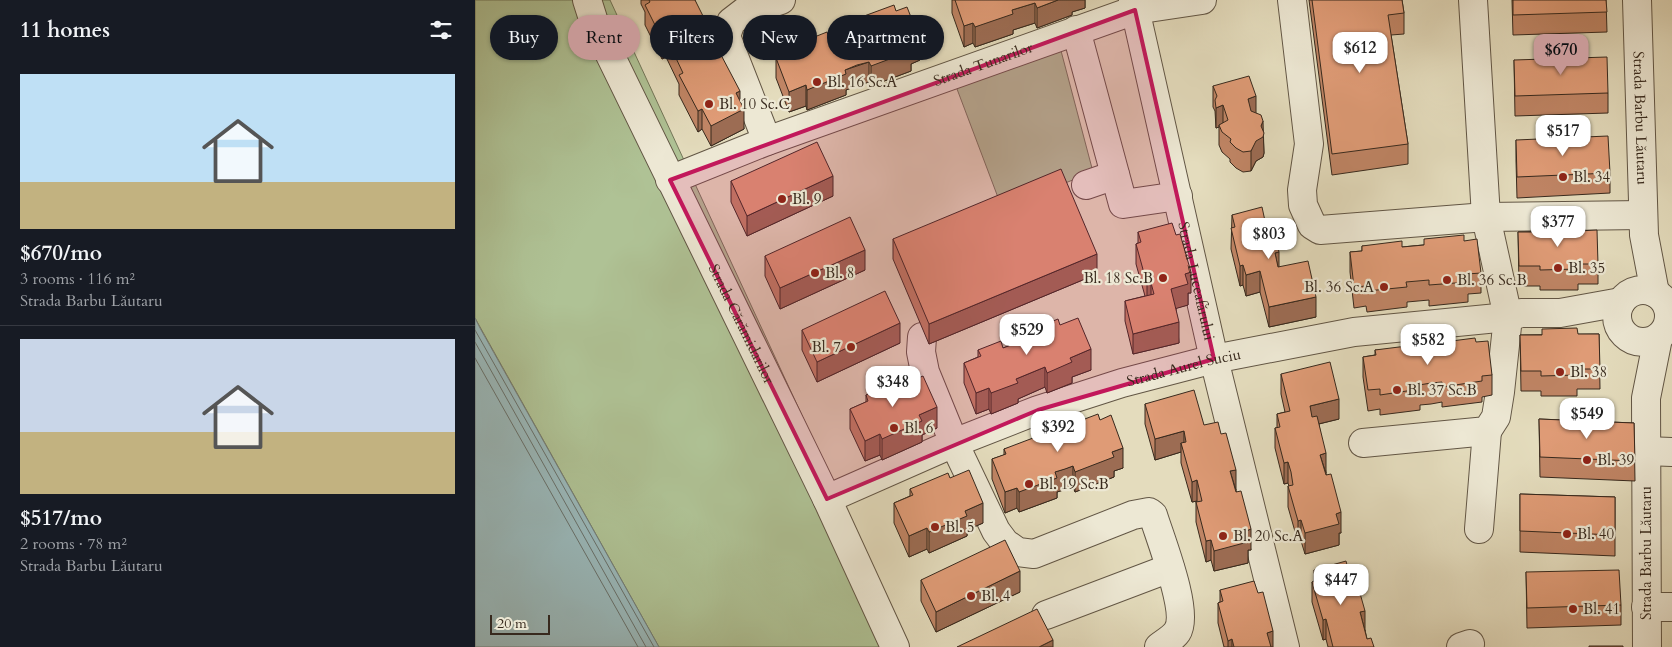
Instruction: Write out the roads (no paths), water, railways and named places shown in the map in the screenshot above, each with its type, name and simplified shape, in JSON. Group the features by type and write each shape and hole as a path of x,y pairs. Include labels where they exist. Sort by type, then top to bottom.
{"street":[{"name":"Strada Cărămidarilor","path":"587,0 594,22 827,498 895,647"},
{"path":"767,141 727,36 731,22 744,12 781,0"},
{"name":"Strada Tunarilor","path":"670,180 767,141 1076,30 1134,5 1201,0"},
{"path":"1292,0 1309,144 1302,190 1303,205 1312,225 1319,230 1486,217 1643,225"},
{"path":"1473,0 1486,217 1508,317 1501,392 1496,417 1487,430 1479,529"},
{"name":"Strada Barbu Lăutaru","path":"1637,0 1643,225 1664,300"},
{"name":"Strada Luceafărului","path":"1134,5 1214,359 1285,647"},
{"path":"1076,30 1123,204 1178,196"},
{"path":"1086,185 1115,175"},
{"name":"Strada Barbu Lăutaru","path":"1625,298 1643,225"},
{"path":"1641,290 1664,300 1669,312 1669,322 1665,332 1649,342 1640,342 1626,334 1618,325 1617,315 1625,298 1632,292 1641,290"},
{"name":"Strada Aurel Suciu","path":"827,498 954,443 1056,404 1122,383 1214,359 1354,332 1508,317 1521,313 1559,313 1625,298"},
{"name":"Strada Aurel Suciu","path":"1559,313 1626,334"},
{"name":"Strada Barbu Lăutaru","path":"1646,398 1665,332"},
{"name":"Strada Barbu Lăutaru","path":"1626,334 1646,398 1659,451 1659,607 1647,647"},
{"path":"922,337 921,352 925,372 954,443 996,531 1005,543 1018,552 1034,554 1133,515 1149,512 1153,515 1180,603 1181,620 1177,632 1159,647"},
{"path":"1363,443 1487,430"},
{"path":"1046,615 1170,568"}],"water":[{"path":"475,318 480,328 659,647 475,647"}],"place":[{"name":"Bl. 16 Sc.A","path":"817,82"},
{"name":"Bl. 10 Sc.C","path":"709,104"},
{"name":"Bl. 34","path":"1563,177"},
{"name":"Bl. 9","path":"782,199"},
{"name":"Bl. 35","path":"1558,268"},
{"name":"Bl. 8","path":"815,273"},
{"name":"Bl. 18 Sc.B","path":"1163,278"},
{"name":"Bl. 36 Sc.B","path":"1447,280"},
{"name":"Bl. 36 Sc.A","path":"1384,287"},
{"name":"Bl. 7","path":"851,347"},
{"name":"Bl. 38","path":"1560,372"},
{"name":"Bl. 37 Sc.B","path":"1397,390"},
{"name":"Bl. 6","path":"894,428"},
{"name":"Bl. 39","path":"1587,460"},
{"name":"Bl. 19 Sc.B","path":"1029,484"},
{"name":"Bl. 5","path":"935,527"},
{"name":"Bl. 40","path":"1567,534"},
{"name":"Bl. 20 Sc.A","path":"1223,536"},
{"name":"Bl. 4","path":"971,596"},
{"name":"Bl. 41","path":"1573,609"}]}
